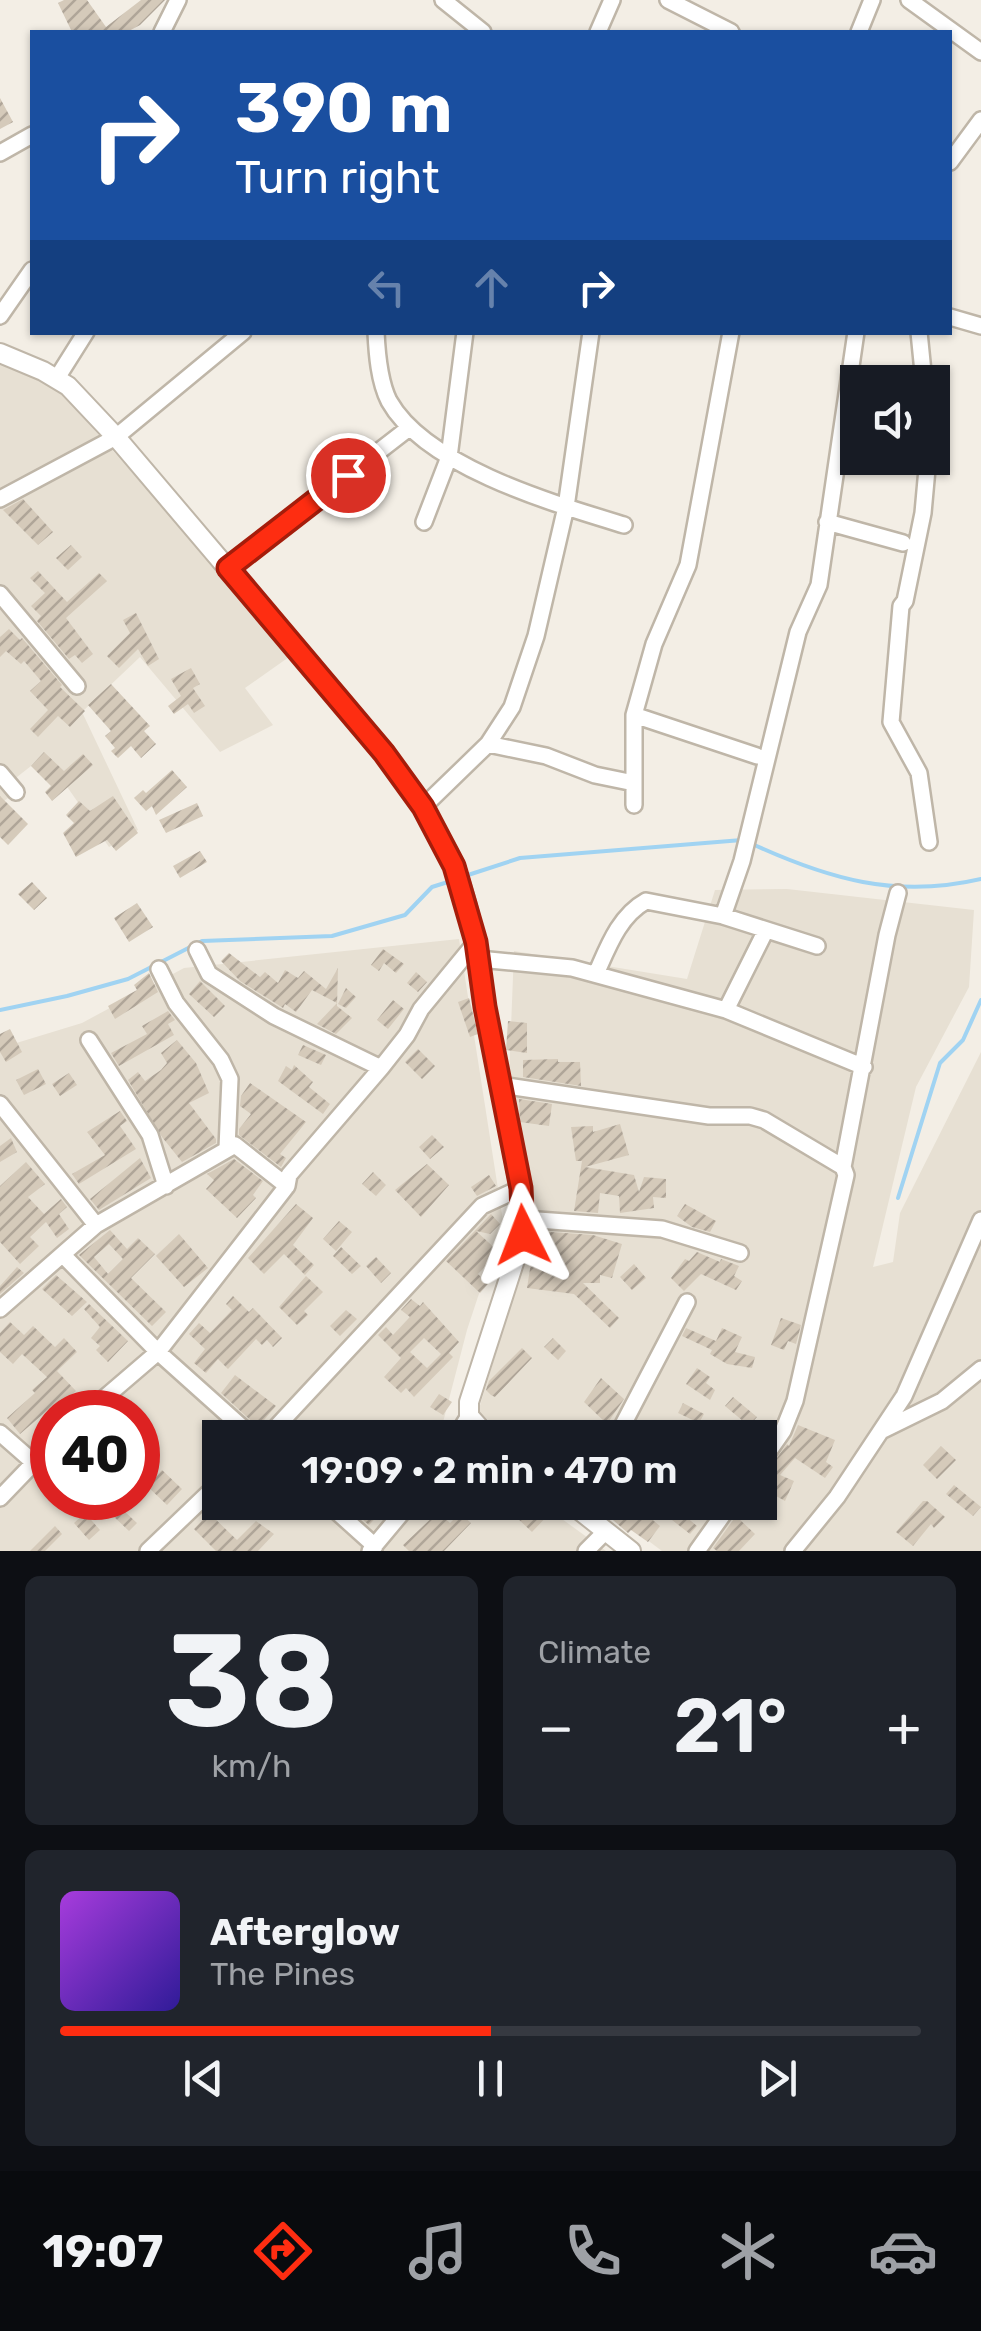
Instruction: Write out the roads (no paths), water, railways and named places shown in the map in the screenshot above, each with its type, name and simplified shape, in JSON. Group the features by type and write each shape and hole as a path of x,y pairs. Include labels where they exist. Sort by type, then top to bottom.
{"street":[{"path":"163,30 178,0"},
{"path":"443,0 480,30"},
{"path":"599,30 612,0"},
{"path":"668,0 727,30"},
{"path":"860,30 872,0"},
{"path":"910,0 951,30"},
{"path":"952,31 981,52"},
{"path":"952,159 981,120"},
{"path":"0,153 30,137"},
{"path":"0,316 30,273"},
{"path":"952,318 981,326"},
{"path":"58,378 84,335"},
{"path":"0,499 116,438 239,335"},
{"path":"376,335 388,398 409,428 450,457 543,500 624,525"},
{"path":"424,522 450,457 465,335"},
{"path":"423,807 488,744 512,707 536,636 566,507 591,335"},
{"path":"634,805 634,715 654,644 688,565 730,335"},
{"path":"723,916 752,824 798,632 819,585 856,335"},
{"path":"919,335 922,365"},
{"path":"0,353 58,378 116,438 384,753 423,807 454,866 478,950 524,1219 508,1285 469,1402 473,1420"},
{"path":"228,568 409,428"},
{"path":"927,475 924,513 901,606 891,722 918,773 929,842"},
{"path":"827,522 903,543"},
{"path":"0,594 77,686"},
{"path":"634,715 757,756"},
{"path":"488,744 546,756 595,775 634,783"},
{"path":"0,773 16,792"},
{"path":"777,1440 795,1401 846,1175 843,1167 898,893"},
{"path":"596,974 612,937 633,908 646,900 723,916 817,946"},
{"path":"726,1010 765,932"},
{"path":"197,950 209,974 274,1016 381,1068"},
{"path":"478,950 572,968 726,1010 864,1067"},
{"path":"114,1390 158,1352 287,1186 289,1175 381,1068 439,986 478,950"},
{"path":"159,968 176,1002 221,1060 230,1079 227,1148"},
{"path":"89,1040 150,1134 166,1186"},
{"path":"501,1085 709,1116 750,1116 799,1139 843,1167"},
{"path":"0,1104 96,1225"},
{"path":"0,1309 96,1225 235,1144 287,1186"},
{"path":"283,1420 482,1206 521,1188"},
{"path":"524,1219 662,1228 740,1253"},
{"path":"793,1551 837,1497 904,1396 981,1220"},
{"path":"63,1254 158,1352 234,1420"},
{"path":"625,1420 687,1302"},
{"path":"883,1430 942,1401 981,1370"},
{"path":"467,1420 470,1416"},
{"path":"0,1433 30,1460"},
{"path":"0,1498 30,1464"},
{"path":"148,1551 202,1499"},
{"path":"344,1520 372,1549 396,1520"},
{"path":"591,1520 631,1551"},
{"path":"697,1551 719,1520"},
{"path":"586,1551 605,1532"}],"waterway":[{"path":"465,876 520,858 742,840"},
{"path":"750,843 807,867 863,882 920,887 981,879"},
{"path":"0,1010 128,979 202,941 332,936 405,915 432,887 451,881"},
{"path":"898,1198 940,1063 963,1040 981,1000"}]}
